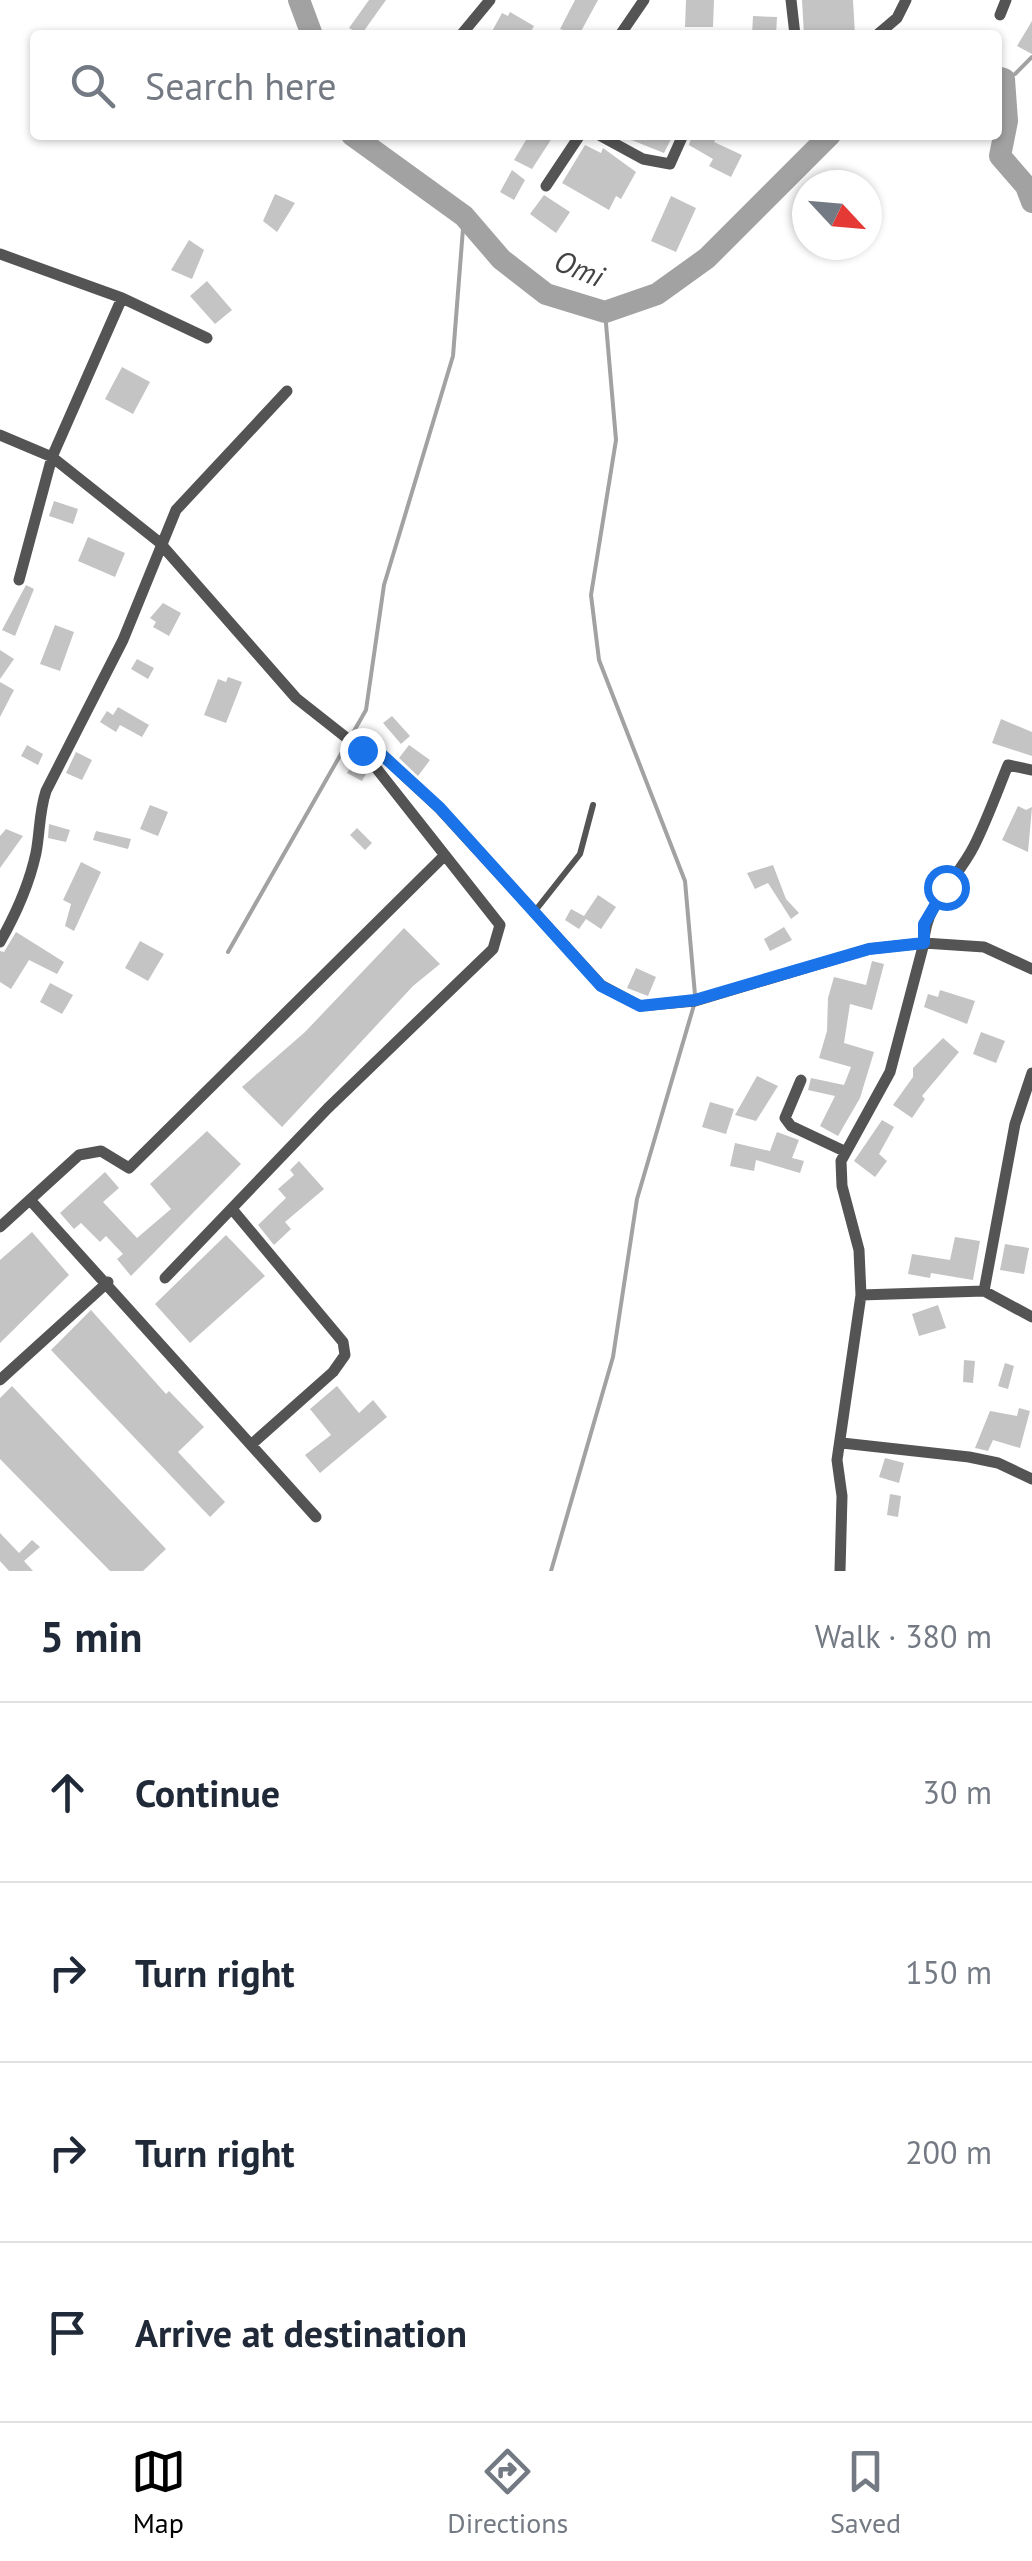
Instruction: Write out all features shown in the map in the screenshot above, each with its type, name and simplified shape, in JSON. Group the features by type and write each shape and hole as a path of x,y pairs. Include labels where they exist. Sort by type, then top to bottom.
{"street":[{"path":"466,30 490,0"},
{"path":"623,30 644,0"},
{"path":"791,0 794,30"},
{"path":"883,30 897,18 906,0"},
{"path":"1000,15 1006,0"},
{"path":"546,186 577,140"},
{"path":"608,140 643,159 670,164 682,140"},
{"path":"0,254 122,298 207,338"},
{"path":"20,580 52,456 122,298"},
{"path":"0,942 18,909 36,851 46,790 123,640 159,542 176,510 287,391"},
{"path":"0,435 52,456 159,542 296,698 356,747 500,925 493,949 328,1108 164,1278"},
{"path":"356,747 380,753 389,760 601,986 640,1006 695,1000 869,949 924,943 984,947 1032,970"},
{"path":"840,1571 842,1496 837,1460 861,1294 859,1250 840,1173 844,1151 890,1072 924,943 924,924 933,905 974,846 1008,766 1032,770"},
{"path":"0,1227 79,1156 101,1152 128,1168 442,858"},
{"path":"984,1291 1015,1124 1032,1073"},
{"path":"802,1080 785,1118 791,1126 844,1151"},
{"path":"31,1201 316,1516"},
{"path":"232,1209 343,1342 345,1355 333,1372 252,1444"},
{"path":"0,1380 108,1282"},
{"path":"861,1294 984,1291 1032,1318"},
{"path":"842,1443 969,1457 998,1463 1032,1479"}],"lane":[{"path":"534,912 580,854 594,805"}],"building":[{"path":"369,0 386,0 365,30 349,28"},
{"path":"575,0 598,0 582,30 560,29"},
{"path":"686,0 714,0 713,27 685,27"},
{"path":"802,0 853,0 855,30 804,30"},
{"path":"510,12 534,26 532,30 493,30 502,13 508,16"},
{"path":"753,16 777,17 776,30 752,30"},
{"path":"1032,21 1032,54 1017,46"},
{"path":"526,140 551,140 532,169 514,160"},
{"path":"632,140 670,140 664,153"},
{"path":"690,140 715,140 742,155 731,177 709,166 713,159 689,145"},
{"path":"585,145 601,153 603,148 636,172 621,199 616,196 609,210 562,183"},
{"path":"512,170 525,180 514,200 500,192"},
{"path":"275,194 295,203 277,232 263,221"},
{"path":"544,195 570,212 556,233 530,214"},
{"path":"671,196 696,208 676,252 651,241"},
{"path":"189,240 204,250 192,279 171,270"},
{"path":"207,281 232,310 215,324 190,296"},
{"path":"122,367 150,382 133,414 105,399"},
{"path":"54,501 78,509 73,524 49,516"},
{"path":"88,537 125,553 115,577 78,561"},
{"path":"26,585 34,589 15,636 2,630"},
{"path":"163,603 181,613 169,636 153,627 156,622 150,618"},
{"path":"55,625 74,632 60,671 40,664"},
{"path":"0,650 14,659 0,679"},
{"path":"137,659 154,668 148,679 131,669"},
{"path":"228,677 242,682 226,723 204,715 218,679 226,682"},
{"path":"0,682 14,690 0,717"},
{"path":"118,707 149,725 142,737 120,725 116,732 100,722 107,711 113,715"},
{"path":"392,716 410,736 401,744 383,723"},
{"path":"1001,719 1032,732 1032,756 992,743"},
{"path":"27,745 43,754 38,765 21,756"},
{"path":"409,745 430,760 418,776 399,758"},
{"path":"76,752 92,760 82,780 66,773"},
{"path":"355,759 367,772 362,781 347,773"},
{"path":"150,805 168,812 158,836 140,829"},
{"path":"1018,806 1026,810 1032,807 1028,852 1002,840"},
{"path":"49,824 70,830 66,842 48,838"},
{"path":"357,828 372,843 365,850 350,835"},
{"path":"6,829 23,836 0,868 0,836"},
{"path":"96,831 131,839 128,849 93,840"},
{"path":"81,862 101,872 74,931 65,926 71,904 63,900"},
{"path":"773,865 786,899 799,913 791,919 768,883 755,889 747,873"},
{"path":"598,895 616,907 601,929 586,919 579,929 565,920 571,909 584,916"},
{"path":"784,927 792,940 770,951 764,939"},
{"path":"404,928 440,964 413,986 282,1127 242,1087 305,1032"},
{"path":"16,932 64,962 57,974 29,960 11,989 0,982 0,951 4,952"},
{"path":"140,941 164,954 148,981 125,968"},
{"path":"872,961 884,964 872,1010 850,1004 844,1043 874,1052 860,1098 838,1136 820,1126 835,1096 808,1090 811,1078 844,1085 851,1067 819,1058 827,1031 828,998 834,977 866,985"},
{"path":"636,968 656,977 648,996 627,988"},
{"path":"50,983 73,995 62,1014 40,1002"},
{"path":"940,990 975,1001 967,1024 924,1007 928,994 938,997"},
{"path":"981,1032 1005,1041 996,1063 973,1054"},
{"path":"943,1038 959,1052 922,1096 925,1099 912,1118 893,1105 913,1077 913,1068"},
{"path":"757,1076 778,1086 756,1121 735,1115"},
{"path":"710,1102 734,1109 726,1134 702,1127"},
{"path":"882,1120 894,1127 879,1154 887,1161 875,1177 854,1161"},
{"path":"207,1131 241,1164 131,1276 117,1259 123,1254 106,1236 100,1242 81,1223 74,1229 60,1213 105,1172 119,1188 103,1202 137,1238 171,1209 150,1184"},
{"path":"777,1132 799,1140 792,1158 804,1161 800,1173 756,1160 754,1171 730,1166 735,1143 770,1151"},
{"path":"299,1161 324,1189 285,1222 291,1229 274,1245 258,1225 286,1198 278,1189 294,1175 290,1170"},
{"path":"32,1232 69,1275 0,1343 0,1260"},
{"path":"226,1235 265,1276 190,1343 155,1304"},
{"path":"955,1237 980,1241 973,1280 931,1273 930,1278 908,1274 912,1254 950,1260"},
{"path":"1005,1244 1029,1248 1024,1274 1000,1270"},
{"path":"938,1305 946,1328 919,1336 912,1314"},
{"path":"91,1310 166,1394 169,1391 204,1427 178,1452 225,1502 210,1517 51,1350"},
{"path":"964,1360 975,1361 973,1383 963,1382"},
{"path":"1005,1363 1014,1366 1008,1389 998,1386"},
{"path":"12,1386 166,1549 143,1571 110,1571 0,1459 0,1398"},
{"path":"337,1386 359,1413 373,1400 387,1417 320,1473 305,1455 331,1435 310,1409"},
{"path":"1019,1408 1030,1411 1020,1448 993,1440 988,1451 975,1448 990,1411 1017,1416"},
{"path":"885,1458 904,1463 899,1483 879,1477"},
{"path":"890,1494 901,1496 898,1517 887,1515"},
{"path":"0,1533 19,1553 32,1540 40,1547 24,1561 33,1571 9,1571 0,1561"}],"waterway":[{"name":"Omi","path":"299,0 310,30"},
{"path":"1004,79 1032,57"},
{"name":"Omi","path":"1002,78 1007,121 1000,156 1026,186 1032,202"},
{"name":"Omi","path":"359,140 464,216 501,259 546,294 605,312 657,294 707,258 825,140"},
{"path":"228,952 366,710 384,585 453,356 464,216"},
{"path":"605,312 616,440 591,595 599,660 685,881 695,995"},
{"path":"551,1571 613,1357 637,1199 694,1005"}],"route":[{"path":"362,750 380,753 440,808 601,986 640,1006 695,1000 869,949 924,943 924,924 946,887"}]}
